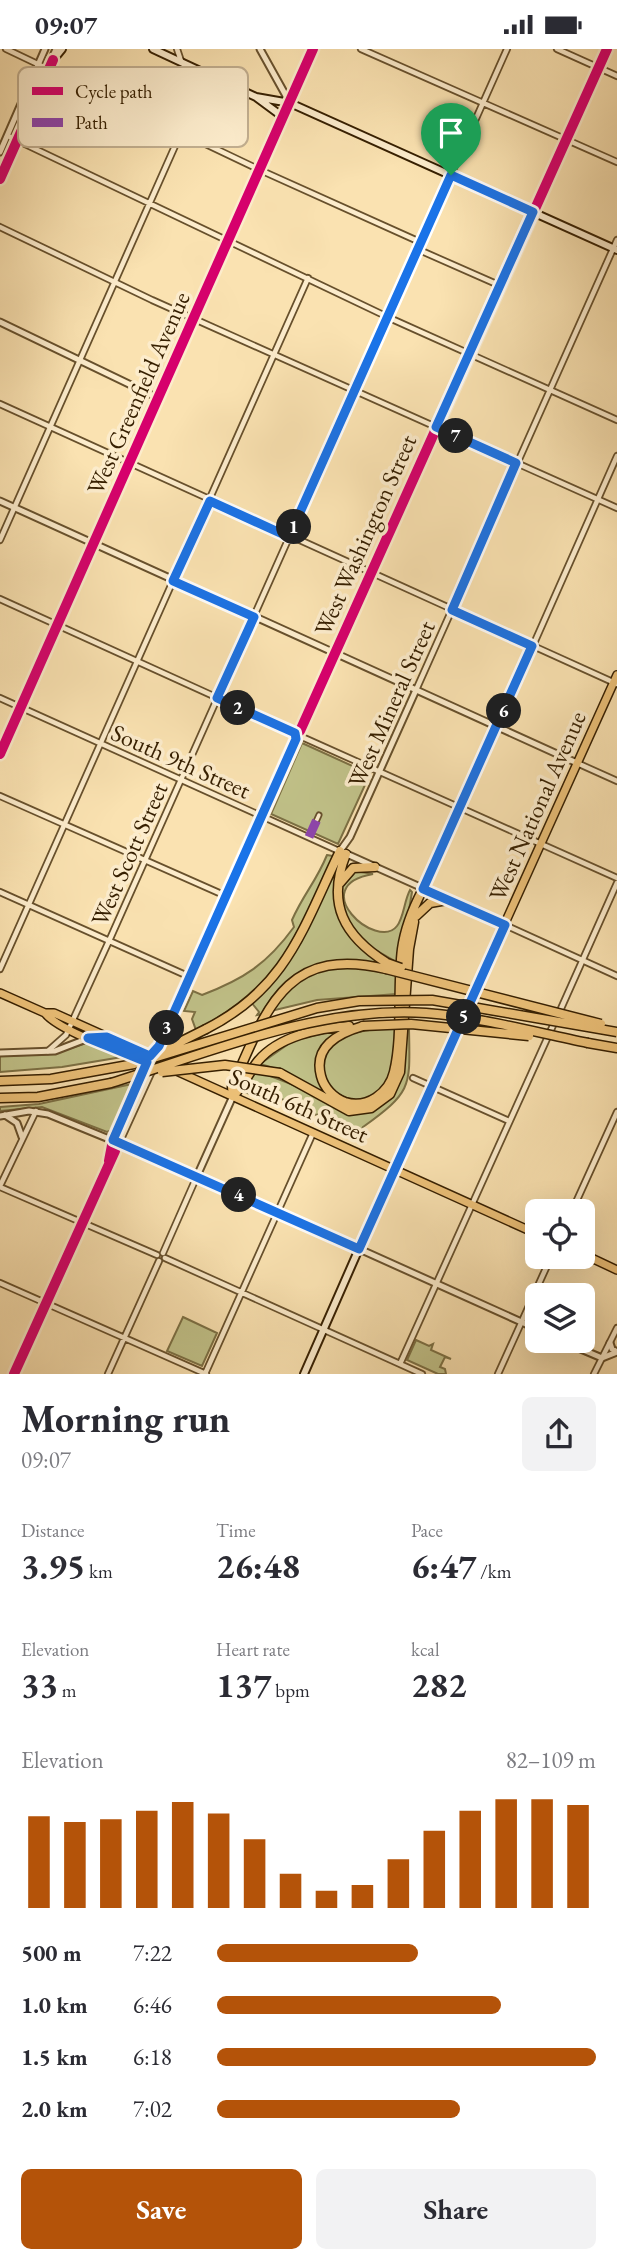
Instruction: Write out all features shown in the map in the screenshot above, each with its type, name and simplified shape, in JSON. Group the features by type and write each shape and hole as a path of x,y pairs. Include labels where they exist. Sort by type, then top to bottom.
{"highway":[{"path":"343,853 337,889 343,921 353,936 387,966"},
{"path":"134,1064 234,1013 275,978 293,952 343,853"},
{"path":"337,889 342,878 353,868 375,867"},
{"path":"0,1098 38,1097 205,1065 247,1066 280,1073 349,1111 371,1108 390,1094 400,1072 409,949 423,889"},
{"path":"363,1026 332,1038 320,1057 320,1073 327,1089 345,1102 358,1104 382,1094 394,1072 405,933 423,889"},
{"path":"416,916 430,902 447,900"},
{"path":"233,1096 232,1087 269,1005 284,987 304,972 320,966 387,966 617,1030"},
{"path":"0,1081 51,1079 134,1064 317,1008 359,1001 432,1000 617,1030"},
{"path":"111,1083 284,1030 379,1014 424,1013 474,1019 617,1048"},
{"path":"233,1096 261,1057 291,1038 343,1027 411,1024 587,1042"}],"main road":[{"path":"53,60 62,49"},
{"path":"153,49 192,67"},
{"name":"West Greenfield Avenue","path":"0,754 313,49"},
{"path":"248,93 283,117"},
{"path":"256,97 290,103 615,249"},
{"name":"West National Avenue","path":"304,1374 616,681"},
{"name":"South 6th Street","path":"0,993 46,1013 54,1013 88,1038 154,1061"},
{"name":"South 6th Street","path":"71,1025 107,1037 154,1061 525,1229"},
{"path":"595,1260 617,1270"}],"street":[{"path":"6,49 44,67"},
{"path":"39,65 46,49"},
{"path":"50,67 56,49"},
{"path":"177,49 181,62"},
{"path":"260,49 290,103"},
{"path":"360,49 617,162"},
{"name":"West Scott Street","path":"47,1052 61,1041 71,1025 507,49"},
{"path":"557,49 617,76"},
{"name":"West Washington Street","path":"14,1374 109,1161 121,1143 159,1046 607,49"},
{"path":"0,152 18,112"},
{"path":"0,179 17,140 8,135"},
{"path":"32,147 388,316 617,420"},
{"path":"0,540 173,147"},
{"path":"213,147 421,242"},
{"path":"0,227 194,319 617,508"},
{"name":"West Mineral Street","path":"343,853 617,240"},
{"path":"417,249 501,286"},
{"path":"0,969 308,278"},
{"path":"0,322 158,398"},
{"path":"0,404 289,537 616,681"},
{"path":"423,889 617,456"},
{"path":"0,501 617,781"},
{"path":"0,599 617,880 400,1364"},
{"name":"South 9th Street","path":"0,698 617,976"},
{"path":"0,796 226,896"},
{"path":"309,838 319,815"},
{"path":"0,892 190,977"},
{"path":"0,1053 47,1052 88,1038 107,1037"},
{"name":"West Washington Street","path":"109,1161 113,1140 154,1061"},
{"path":"413,1079 509,1121"},
{"path":"108,1374 233,1096"},
{"path":"36,1111 0,1186 422,1374"},
{"path":"2,1115 36,1111 121,1143 525,1323"},
{"path":"577,1199 617,1112"},
{"path":"2,1115 17,1123 22,1137"},
{"path":"0,1283 205,1374 313,1132"},
{"path":"498,1374 546,1269"},
{"path":"594,1374 617,1328"},
{"path":"610,1343 612,1349 617,1352"},
{"path":"590,1353 602,1358 617,1352"}],"green space":[{"path":"302,743 370,774 338,844 271,814"},
{"path":"327,855 333,856 296,936 282,958 247,996 224,1014 196,1030 192,1019 195,1012 184,1011 193,991 202,995 230,983 254,969 274,951 294,927 292,920"},
{"path":"336,867 334,897 340,919 384,965 347,961 313,966 285,983 262,1014 257,1015 259,1012 251,1002 265,990"},
{"path":"355,871 373,874 353,881 345,891 345,903 362,924 375,931 387,932 397,926 410,890 412,892 400,964 367,945 347,921 340,895 342,882"},
{"path":"342,965 399,975 397,994 317,1000 271,1011 293,985 320,971"},
{"path":"406,1027 409,1028 409,1063 405,1086 391,1105 363,1127 360,1134 352,1127 322,1113 316,1115 269,1093 265,1101 243,1091 255,1070 365,1113 378,1107 395,1090 403,1067"},
{"path":"395,1028 390,1073 380,1092 371,1097 354,1100 342,1096 329,1086 323,1069 323,1056 329,1046 339,1039 366,1030"},
{"path":"342,1029 324,1047 317,1065 319,1081 328,1094 338,1101 287,1073 260,1064 294,1040"},
{"path":"401,1030 400,1061 396,1079 388,1096 376,1105 357,1106 374,1102 388,1091 395,1077 397,1044"},
{"path":"89,1042 122,1057 62,1067 0,1072 0,1056 54,1054"},
{"path":"132,1084 112,1130 107,1132 42,1107 0,1111 0,1107 39,1104"},
{"path":"183,1317 217,1333 202,1366 167,1351"},
{"path":"416,1340 429,1346 433,1344 431,1350 451,1359 445,1357 440,1367 445,1369 446,1374 438,1374 407,1360"}],"marked path":[{"path":"309,837 319,815"}],"cycle path":[{"path":"0,754 313,49"},
{"path":"300,731 607,49"},
{"path":"50,67 53,60"},
{"path":"0,179 18,139"},
{"path":"109,1161 113,1140 150,1056 159,1046 296,739"},
{"path":"14,1374 115,1151"}],"route":[{"path":"451,175 533,212 436,427 516,463 452,610 532,646 423,889 505,925 359,1249 113,1140 147,1062 88,1038 99,1035 107,1037 150,1056 159,1046 296,739 295,733 217,698 254,617 173,581 210,501 289,537 451,175"}]}
